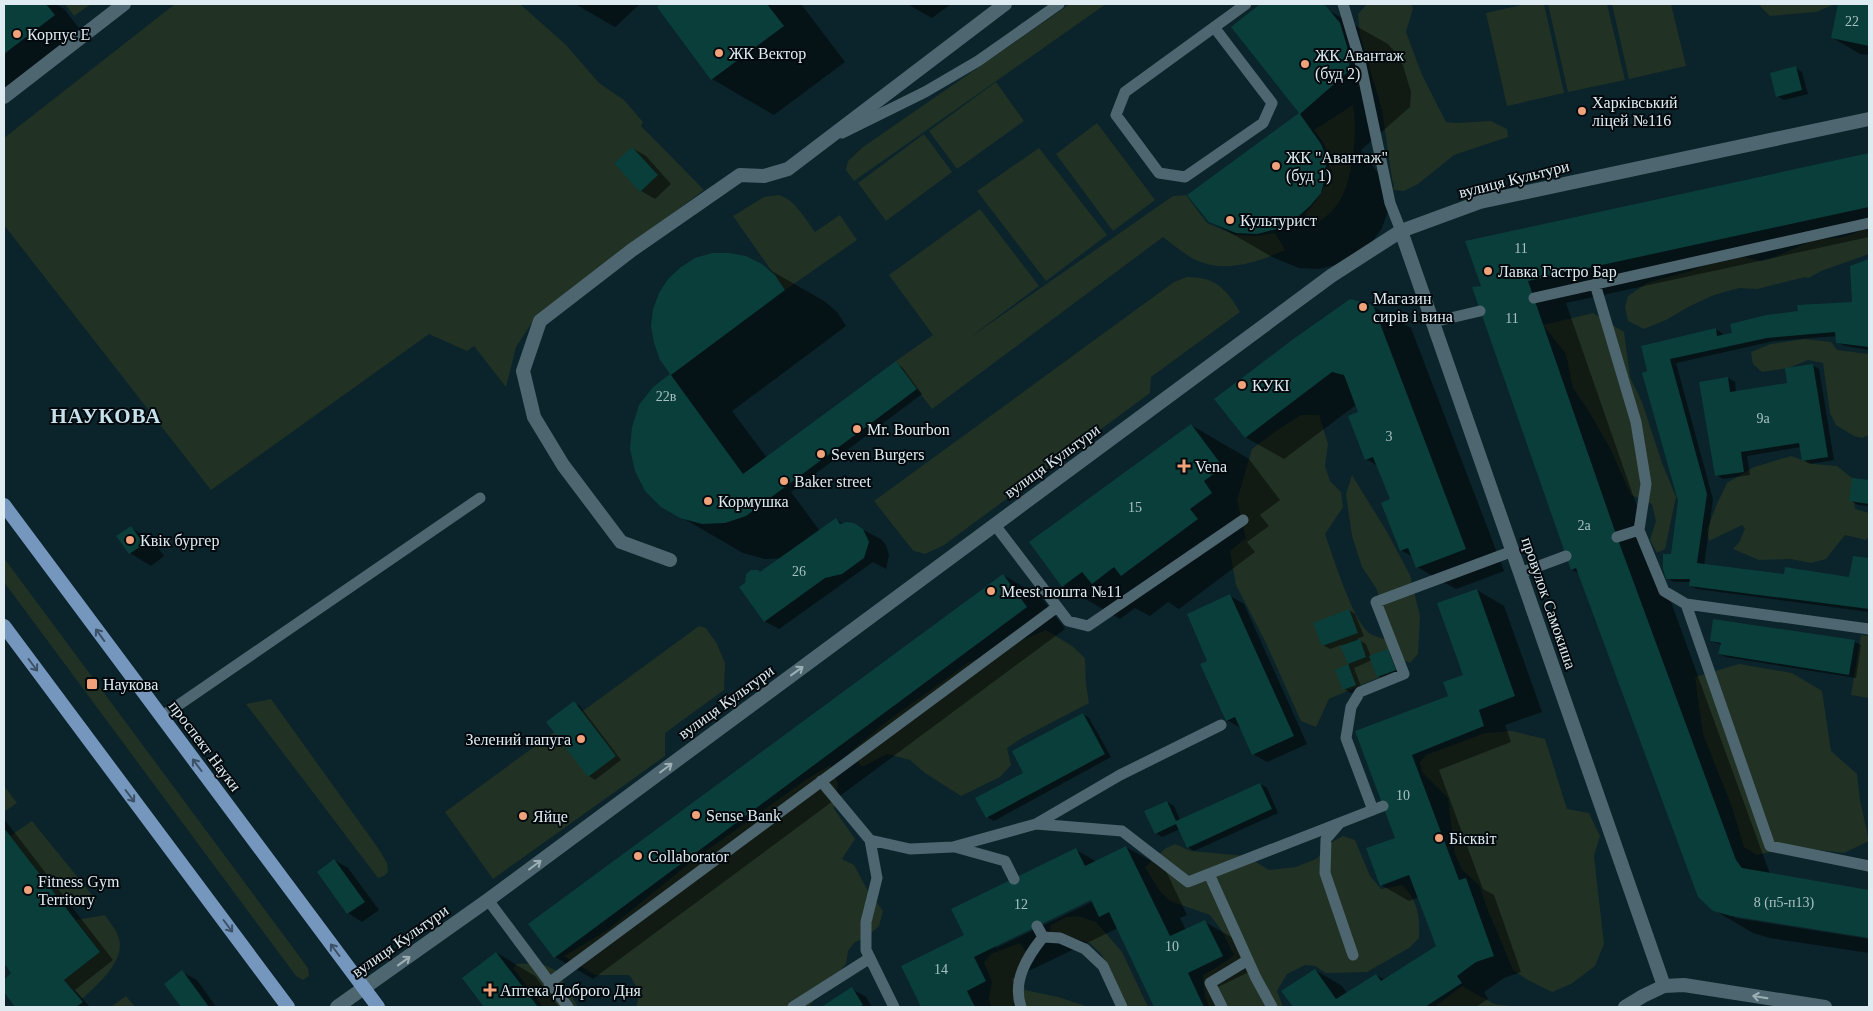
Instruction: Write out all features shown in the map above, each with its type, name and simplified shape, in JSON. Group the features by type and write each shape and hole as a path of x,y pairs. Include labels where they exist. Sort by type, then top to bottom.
{"main road":[{"name":"проспект Науки","path":"4,505 378,1007"},
{"path":"4,626 288,1007"}],"street":[{"path":"4,97 124,4"},
{"path":"670,560 621,542 563,465 534,416 523,370 540,321 632,250 740,175 764,176 786,170 1005,4"},
{"name":"вулиця Культури","path":"338,1007 488,900 1331,276 1402,232 1480,202 1869,118"},
{"name":"провулок Самокиша","path":"1402,232 1664,986"},
{"path":"1625,1007 1664,986 1684,985 1825,1007"}],"lane":[{"path":"829,139 924,92 970,66 1059,4"},
{"path":"1214,27 1272,102 1262,123 1186,177 1158,173 1116,115 1125,92 1214,27 1246,4"},
{"path":"1343,4 1360,61 1390,203 1402,232"},
{"path":"1534,298 1869,223"},
{"path":"1595,284 1636,422 1646,484 1639,530 1664,591 1686,604 1869,629"},
{"path":"1433,322 1480,311"},
{"path":"161,717 480,498"},
{"path":"994,525 1068,621 1088,626 1243,520"},
{"path":"1617,537 1639,530"},
{"path":"1036,824 1122,831 1188,882 1378,808 1346,738 1351,707 1360,692 1404,674 1376,602 1513,551"},
{"path":"1520,573 1566,556"},
{"path":"1686,604 1770,846 1869,866"},
{"path":"549,983 1057,607"},
{"path":"870,840 910,848 953,847 1036,824 1120,775 1220,725"},
{"path":"822,781 870,840 877,878 866,922 866,950 894,1007"},
{"path":"1340,823 1326,839 1325,873 1353,955"},
{"path":"953,847 1004,861 1014,878"},
{"path":"1209,874 1248,960 1272,1007"},
{"path":"488,900 568,1007"},
{"path":"1037,926 1042,937"},
{"path":"1020,1007 1019,976 1030,953 1042,937"},
{"path":"1042,937 1060,938 1085,949 1103,966 1122,1007"},
{"path":"793,1007 870,958"},
{"path":"1222,1007 1210,983 1248,960"}],"green space":[{"path":"65,4 91,4 74,16"},
{"path":"175,4 520,4 566,45 599,83 624,100 643,122 641,126 704,190 537,315 516,347 506,387 474,346 467,351 429,334 211,490 4,225 4,138"},
{"path":"1070,4 1106,4 854,181 846,170 848,161 863,147"},
{"path":"1367,4 1411,4 1413,8 1406,32 1422,75 1446,122 1491,121 1507,129 1508,137 1454,155 1418,184 1404,191 1393,190 1394,185 1382,110 1360,35 1358,14"},
{"path":"1526,4 1544,4 1564,93 1507,106 1486,13"},
{"path":"1548,4 1607,4 1625,80 1568,92"},
{"path":"1612,4 1671,4 1686,66 1629,79"},
{"path":"1758,4 1835,4 1816,12 1770,16"},
{"path":"996,82 1024,121 957,169 929,131"},
{"path":"1353,105 1355,128 1353,156 1347,184 1337,205 1314,226 1305,214 1317,199 1326,183 1329,165 1325,146 1314,130"},
{"path":"1097,123 1155,200 1113,231 1056,154"},
{"path":"924,134 952,172 886,221 858,183"},
{"path":"1039,148 1107,235 1046,281 977,191"},
{"path":"778,195 789,200 794,205 815,232 840,215 857,240 785,290 733,216 764,197"},
{"path":"1186,195 1207,223 1235,235 1257,236 1275,233 1285,250 1253,262 1220,266 1194,259 1163,237 932,409 896,361 933,335 889,275 980,209 1039,286 969,338 1173,196"},
{"path":"1869,229 1869,254 1821,271 1809,278 1805,277 1757,289 1739,288 1714,295 1666,320 1644,329 1628,321 1625,307 1628,296 1647,283 1690,271 1715,261 1740,256 1761,261 1814,240 1844,237"},
{"path":"1187,277 1205,279 1219,286 1230,296 1240,312 1151,377 1150,393 944,545 925,554 914,551 911,548 874,501 1174,282"},
{"path":"1593,313 1624,332 1630,377 1642,402 1662,463 1676,497 1665,549 1657,553 1650,540 1656,521 1652,504 1631,495 1610,448 1573,388 1566,354 1543,325"},
{"path":"1804,339 1831,342 1837,350 1869,354 1869,435 1862,438 1854,436 1836,425 1830,413 1823,363 1808,360 1788,368 1762,372 1753,364 1751,352 1771,344"},
{"path":"1301,415 1319,415 1328,444 1325,466 1330,481 1341,492 1343,507 1325,534 1338,571 1356,615 1363,626 1369,633 1387,640 1396,670 1329,699 1316,727 1301,721 1265,641 1236,585 1230,551 1246,538 1237,500 1252,449"},
{"path":"1791,456 1813,464 1837,466 1852,478 1855,509 1869,513 1869,536 1866,540 1845,535 1826,559 1811,563 1791,559 1759,560 1733,549 1740,541 1745,528 1742,525 1709,541 1707,530 1727,483 1754,467"},
{"path":"1352,475 1387,532 1410,575 1420,616 1418,654 1410,663 1403,660 1376,588 1362,567 1352,536 1346,494"},
{"path":"4,558 308,968 309,976 303,980 296,976 4,582"},
{"path":"699,626 706,628 717,644 725,663 724,690 665,733 665,756 493,879 445,812"},
{"path":"1046,630 1072,646 1085,658 1089,703 1022,738 1007,748 1011,765 1000,777 961,796 925,773 910,760 887,754 862,767 850,752 886,722 968,663"},
{"path":"1861,635 1869,636 1869,698 1851,695"},
{"path":"1739,664 1792,673 1822,691 1831,751 1857,774 1860,800 1869,841 1844,853 1792,847 1757,855 1744,847 1732,807 1703,734 1695,677"},
{"path":"271,699 378,848 387,863 388,872 384,876 378,878 246,704"},
{"path":"1512,731 1545,739 1567,809 1589,813 1600,836 1594,856 1604,944 1595,966 1571,984 1552,992 1513,970 1479,885 1462,870 1455,854 1448,798 1422,772 1420,762 1426,755 1485,733"},
{"path":"830,765 838,783 834,809 855,839 842,859 854,865 868,891 883,911 879,926 869,935 854,943 848,951 846,964 808,1007 636,1007 637,990 629,975 595,975 564,956 606,931 692,861 804,781"},
{"path":"4,786 17,803 4,812"},
{"path":"32,821 97,901 64,906 10,836"},
{"path":"1343,836 1355,840 1370,876 1381,889 1402,885 1412,896 1417,909 1419,938 1409,948 1367,972 1326,973 1315,966 1305,965 1287,974 1277,991 1283,1007 1210,1007 1205,997 1203,975 1234,955 1222,931 1210,915 1170,901 1159,890 1145,867 1166,848 1175,844 1191,851 1246,856 1269,870 1296,867 1316,859 1332,842"},
{"path":"105,915 118,936 120,948 118,956 108,972 82,999 64,980 100,952 76,920"},
{"path":"1078,916 1096,922 1122,952 1148,1007 1125,1007 1102,955 1090,943 1050,931 1051,925 1066,917"},
{"path":"1020,943 1026,952 1022,977 1025,990 1058,997 1089,1007 991,1007 989,998 992,982 984,962 991,954"},
{"path":"540,963 557,971 578,1007 543,1007 513,968 516,964"},
{"path":"1462,986 1494,1004 1521,1007 1434,1007"},
{"path":"126,996 135,1007 111,1007"}],"building":[{"name":"Корпус E","path":"4,4 46,4 55,15 4,54"},
{"name":"ЖК Вектор","path":"661,4 767,4 784,26 711,80 657,7"},
{"path":"1260,4 1320,4 1326,6 1340,23 1350,56 1349,71 1300,114 1321,144 1326,157 1326,174 1321,193 1293,221 1277,229 1257,234 1236,233 1209,222 1187,195 1299,113 1231,27"},
{"path":"1838,4 1869,4 1869,46 1831,38"},
{"path":"1796,66 1802,90 1776,97 1770,73"},
{"path":"632,147 658,175 640,192 614,163"},
{"path":"1869,153 1869,207 1528,281 1617,537 1736,860 1742,868 1869,890 1869,938 1731,916 1713,911 1698,897 1576,568 1571,570 1472,287 1481,286 1465,241"},
{"path":"712,253 746,256 762,264 775,275 785,290 671,375 743,474 896,361 917,389 746,516 725,523 702,524 680,518 661,507 645,491 635,471 630,449 632,427 639,405 653,387 670,374 660,360 651,326 653,309 659,293 668,279 681,267 695,258"},
{"path":"1869,259 1869,347 1836,343 1835,332 1767,338 1670,359 1707,494 1697,563 1784,574 1785,567 1849,577 1853,556 1869,558 1869,609 1689,586 1690,579 1666,579 1663,569 1663,554 1671,554 1678,501 1642,373 1647,371 1641,346 1716,328 1717,336 1732,333 1730,324 1766,315 1798,311 1797,305 1852,302 1850,266"},
{"path":"1350,299 1373,305 1466,549 1416,568 1408,548 1400,551 1381,503 1390,499 1373,457 1365,460 1348,416 1358,412 1344,375 1332,372 1245,438 1214,399"},
{"path":"1813,364 1828,457 1802,461 1799,443 1741,452 1744,472 1715,476 1699,382 1728,377 1730,392 1787,383 1785,368"},
{"path":"1191,424 1223,467 1204,481 1212,493 1190,509 1198,519 1121,576 1114,567 1092,584 1082,572 1062,587 1029,542"},
{"path":"1852,478 1869,480 1869,504 1849,501"},
{"path":"836,518 840,524 854,523 863,529 869,542 864,558 842,574 825,578 764,622 739,587 745,583 746,574 751,570 758,570 760,572"},
{"name":"Квік бургер","path":"131,526 144,544 129,554 116,536"},
{"path":"1003,574 1027,607 554,958 528,924"},
{"path":"1477,589 1515,696 1479,710 1484,726 1412,755 1459,880 1466,878 1494,956 1476,962 1457,976 1462,983 1425,1007 1293,1007 1281,991 1315,969 1336,999 1376,974 1381,981 1436,946 1409,875 1380,886 1366,848 1395,838 1355,731 1448,696 1443,682 1463,675 1437,603"},
{"path":"1230,594 1294,736 1252,755 1235,717 1226,721 1200,664 1207,661 1187,614"},
{"path":"1349,609 1358,633 1322,646 1313,623"},
{"path":"1713,619 1855,640 1849,675 1718,654 1721,643 1710,641"},
{"path":"1360,639 1366,657 1348,664 1340,646"},
{"path":"1388,649 1396,670 1377,677 1369,656"},
{"path":"1348,664 1356,685 1343,690 1335,670"},
{"name":"Зелений папуга","path":"574,701 616,756 588,777 546,722"},
{"path":"1083,713 1105,754 986,818 975,798 1023,773 1012,751"},
{"path":"1260,783 1272,809 1187,848 1176,824 1155,834 1144,811 1167,801 1176,821"},
{"path":"4,828 100,952 64,980 83,1002 76,1007 15,1007 4,992 4,980 11,973 4,963"},
{"path":"1126,846 1170,936 1205,920 1223,956 1188,973 1204,1007 1154,1007 1109,912 1099,917 1091,900 974,957 986,981 967,991 975,1007 921,1007 901,966 964,935 951,909 1076,848 1085,866"},
{"path":"334,859 365,902 347,914 317,872"},
{"path":"496,952 538,1007 484,1007 462,978"},
{"path":"182,970 209,1007 181,1007 164,984"},
{"path":"852,987 863,1005 859,1007 821,1007"}],"place":[{"name":"Корпус E","path":"17,34"},
{"name":"ЖК Вектор","path":"719,53"},
{"name":"ЖК Авантаж (буд 2)","path":"1305,64"},
{"name":"Харківський ліцей №116","path":"1582,111"},
{"name":"ЖК \"Авантаж\" (буд 1)","path":"1276,166"},
{"name":"Культурист","path":"1230,220"},
{"name":"Лавка Гастро Бар","path":"1488,271"},
{"name":"Магазин сирів і вина","path":"1363,307"},
{"name":"КУКІ","path":"1242,385"},
{"name":"Mr. Bourbon","path":"857,429"},
{"name":"Seven Burgers","path":"821,454"},
{"name":"Vena","path":"1184,466"},
{"name":"Baker street","path":"784,481"},
{"name":"Кормушка","path":"708,501"},
{"name":"Квік бургер","path":"130,540"},
{"name":"Meest пошта №11","path":"991,591"},
{"name":"Наукова","path":"92,684"},
{"name":"Зелений папуга","path":"581,739"},
{"name":"Sense Bank","path":"696,815"},
{"name":"Яйце","path":"523,816"},
{"name":"Бісквіт","path":"1439,838"},
{"name":"Collaborator","path":"638,856"},
{"name":"Fitness Gym Territory","path":"28,890"},
{"name":"Аптека Доброго Дня","path":"490,990"}],"district":[{"name":"НАУКОВА","path":"106,416"}]}
